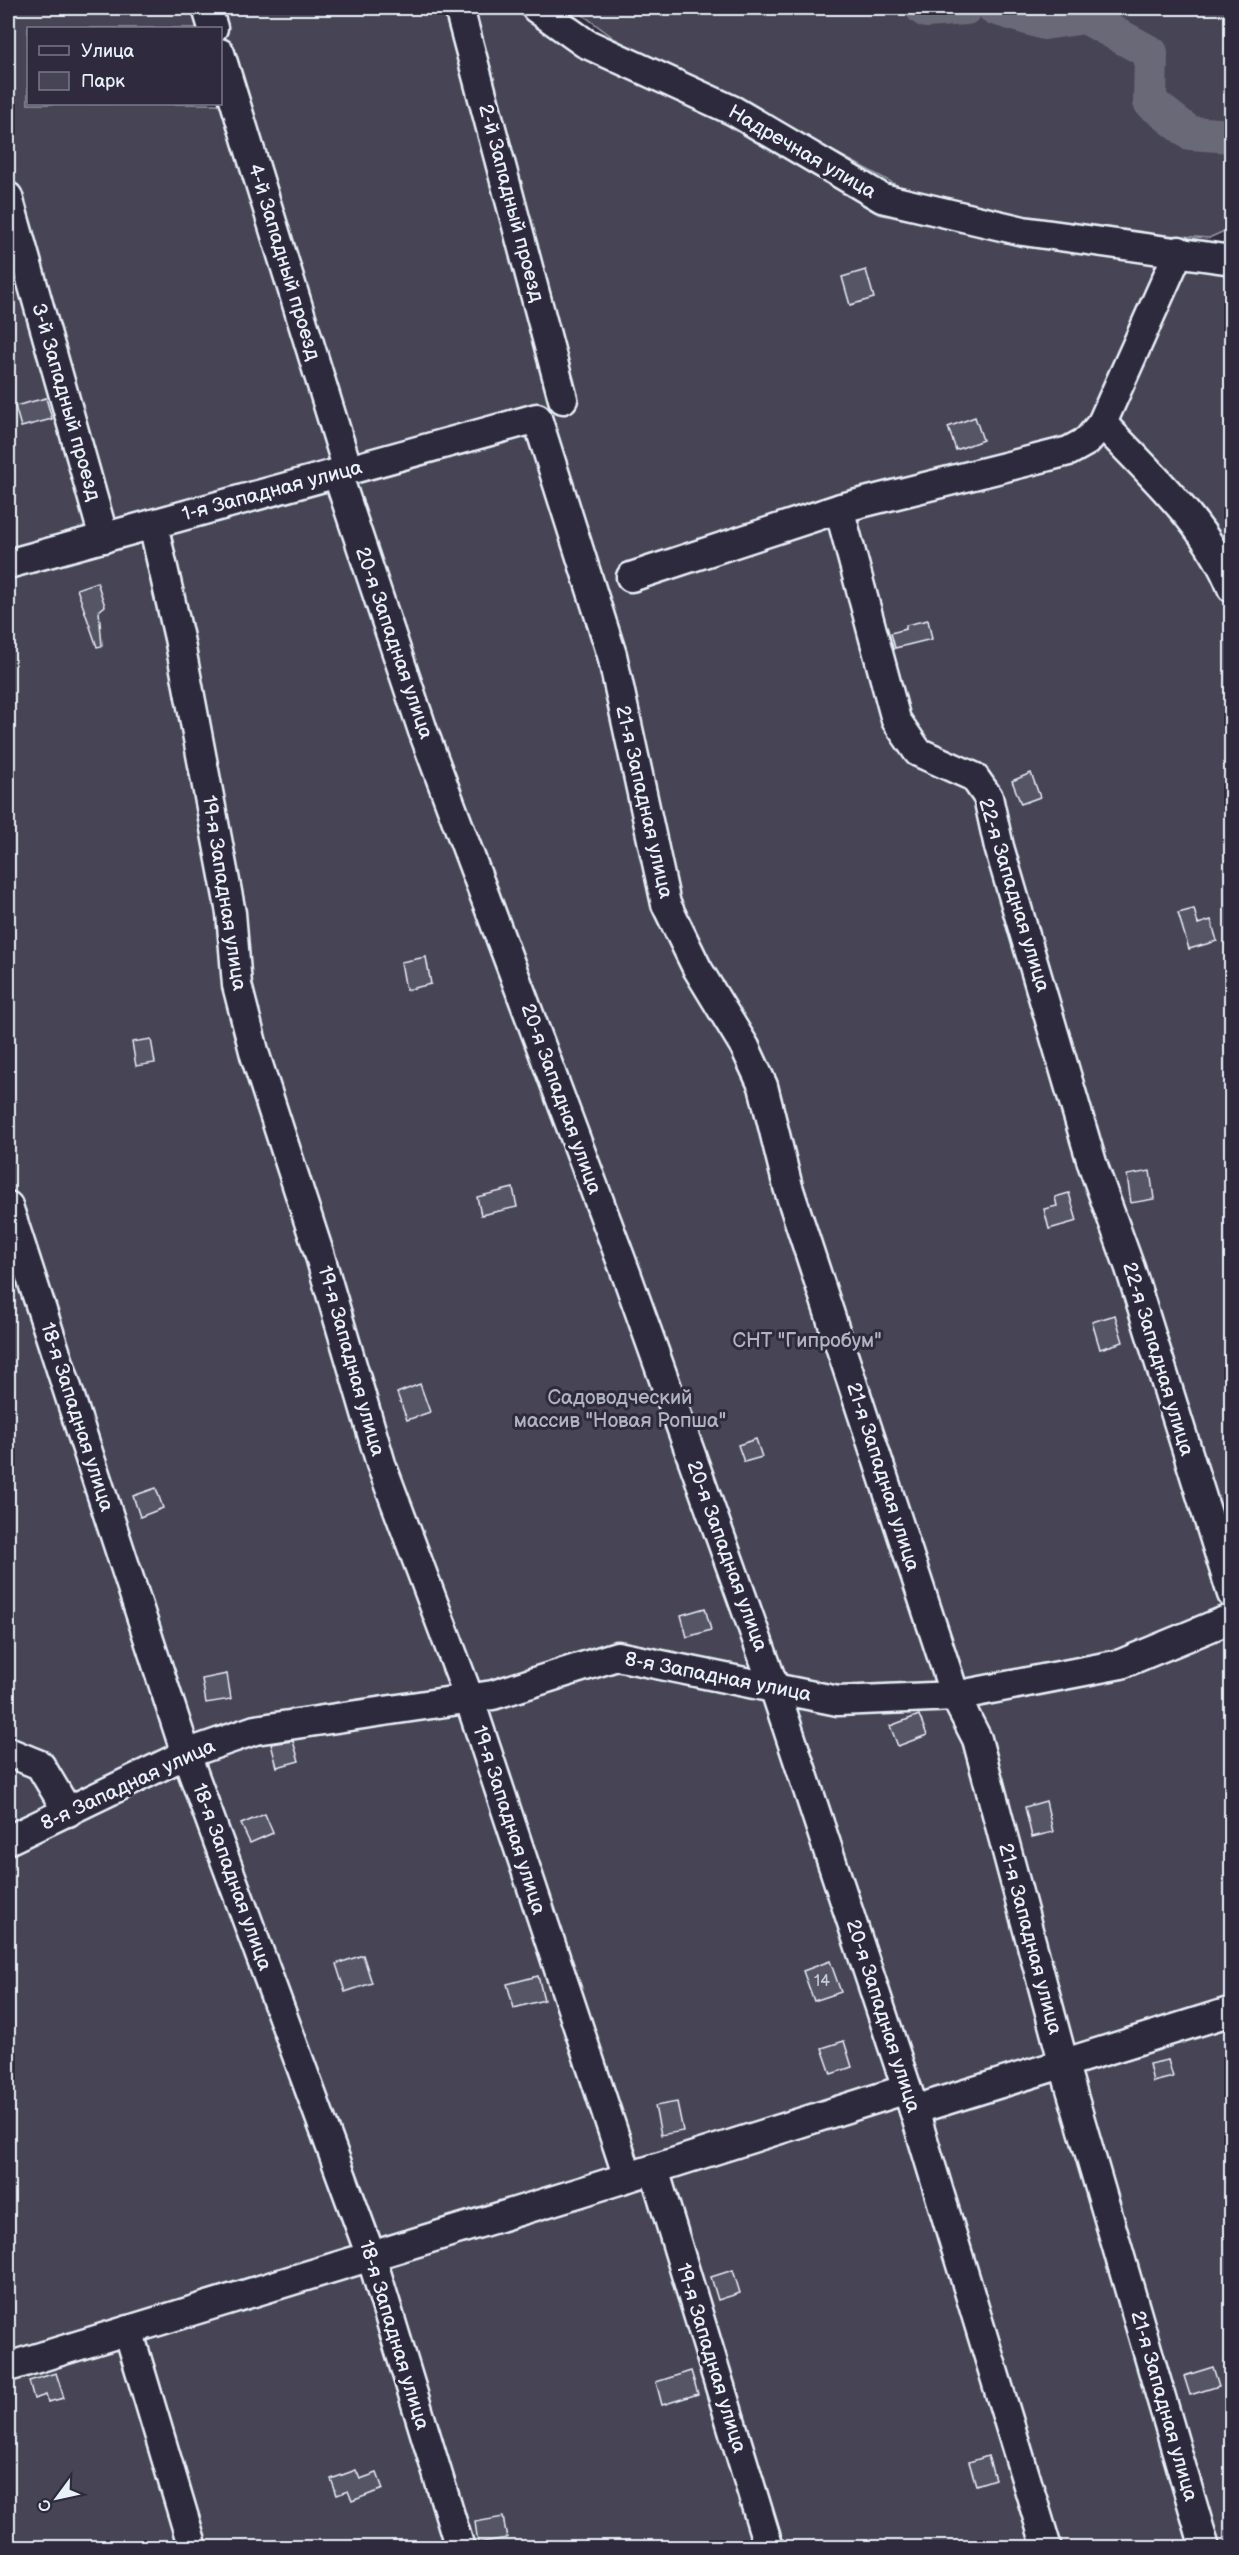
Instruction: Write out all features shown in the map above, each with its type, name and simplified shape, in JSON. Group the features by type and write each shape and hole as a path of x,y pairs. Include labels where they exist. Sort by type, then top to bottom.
{"street":[{"path":"207,8 213,27"},
{"name":"2-й Западный проезд","path":"459,8 562,399"},
{"name":"Надречная улица","path":"536,8 585,43 734,111 882,198 1023,231 1232,260"},
{"name":"4-й Западный проезд","path":"222,60 343,472"},
{"name":"3-й Западный проезд","path":"8,197 104,538"},
{"path":"631,577 841,508 1069,451 1087,441 1102,423 1179,251"},
{"name":"1-я Западная улица","path":"8,564 537,418"},
{"name":"21-я Западная улица","path":"537,418 612,655 666,904 698,968 745,1047 763,1086 788,1187 955,1696 977,1739 1064,2065 1205,2547"},
{"path":"1102,423 1195,524 1225,569 1232,588"},
{"name":"20-я Западная улица","path":"343,472 423,731 623,1264 774,1687 910,2099 1047,2547"},
{"name":"22-я Западная улица","path":"841,508 843,523 896,720 918,752 974,777 988,797 999,847 1092,1163 1130,1268 1232,1594"},
{"name":"19-я Западная улица","path":"153,524 179,638 231,913 237,985 253,1045 319,1253 381,1464 469,1698 641,2173 769,2547"},
{"name":"18-я Западная улица","path":"8,1206 186,1754 371,2256 460,2547"},
{"name":"8-я Западная улица","path":"8,1840 186,1754 255,1730 493,1695 617,1656 838,1701 955,1696 1121,1664 1232,1618"},
{"path":"8,1752 40,1765 68,1812"},
{"path":"8,2367 641,2173 910,2099 1064,2065 1232,2011"},
{"path":"128,2330 193,2547"}],"green space":[{"name":"Садоводческий массив \"Новая Ропша\"","path":"8,8 515,8 579,55 728,122 878,214 1020,244 1231,271 1231,2547 8,2548"},
{"path":"574,8 1231,8 1231,228 1209,238 1112,231 1026,220 904,189 756,110 615,39"}],"building":[{"path":"866,270 874,298 850,305 842,277"},
{"path":"46,398 52,419 21,427 15,406"},
{"path":"975,417 983,440 956,450 948,427"},
{"path":"97,582 105,606 99,611 102,646 97,647 77,589"},
{"path":"928,620 932,639 895,648 891,633 906,629 906,625"},
{"path":"1031,773 1040,797 1021,804 1012,781"},
{"path":"1194,909 1198,924 1211,920 1217,941 1189,949 1178,913"},
{"path":"426,957 431,984 406,990 401,962"},
{"path":"151,1039 155,1063 136,1066 132,1042"},
{"path":"1150,1171 1154,1199 1131,1203 1127,1175"},
{"path":"513,1188 517,1207 481,1215 477,1197"},
{"path":"1069,1193 1077,1221 1049,1229 1044,1209 1057,1206 1055,1197"},
{"path":"1115,1315 1123,1342 1100,1349 1092,1322"},
{"path":"420,1384 430,1412 407,1420 397,1393"},
{"path":"756,1439 762,1457 744,1462 738,1445"},
{"path":"156,1488 163,1508 140,1517 133,1496"},
{"path":"705,1608 711,1630 687,1637 681,1615"},
{"path":"227,1674 231,1699 206,1703 202,1679"},
{"path":"919,1715 927,1735 898,1746 890,1726"},
{"path":"293,1741 299,1761 277,1767 271,1744"},
{"path":"1046,1801 1053,1832 1032,1837 1025,1807"},
{"path":"265,1814 273,1833 250,1843 241,1824"},
{"path":"363,1955 372,1983 345,1992 336,1964"},
{"path":"830,1961 841,1992 814,2001 803,1971"},
{"path":"538,1976 544,2000 514,2008 507,1984"},
{"path":"844,2041 852,2067 831,2074 822,2048"},
{"path":"1168,2060 1173,2077 1153,2082 1149,2064"},
{"path":"677,2102 683,2131 661,2135 655,2106"},
{"path":"733,2270 740,2293 718,2300 711,2277"},
{"path":"1213,2367 1219,2386 1190,2395 1184,2376"},
{"path":"691,2371 698,2394 662,2405 656,2382"},
{"path":"56,2373 64,2398 48,2402 46,2395 34,2399 29,2381"},
{"path":"988,2456 995,2479 976,2485 969,2462"},
{"path":"356,2470 360,2479 377,2473 383,2489 352,2501 348,2491 337,2495 331,2479"},
{"path":"503,2517 507,2538 478,2543 475,2522"}],"waterway":[{"path":"922,8 926,11 966,8"},
{"path":"994,8 1044,23 1085,17 1151,53 1150,102 1190,133 1232,136"},
{"path":"1008,12 1010,8"}],"park label":[{"name":"СНТ \"Гипробум\"","path":"807,1341"}]}
